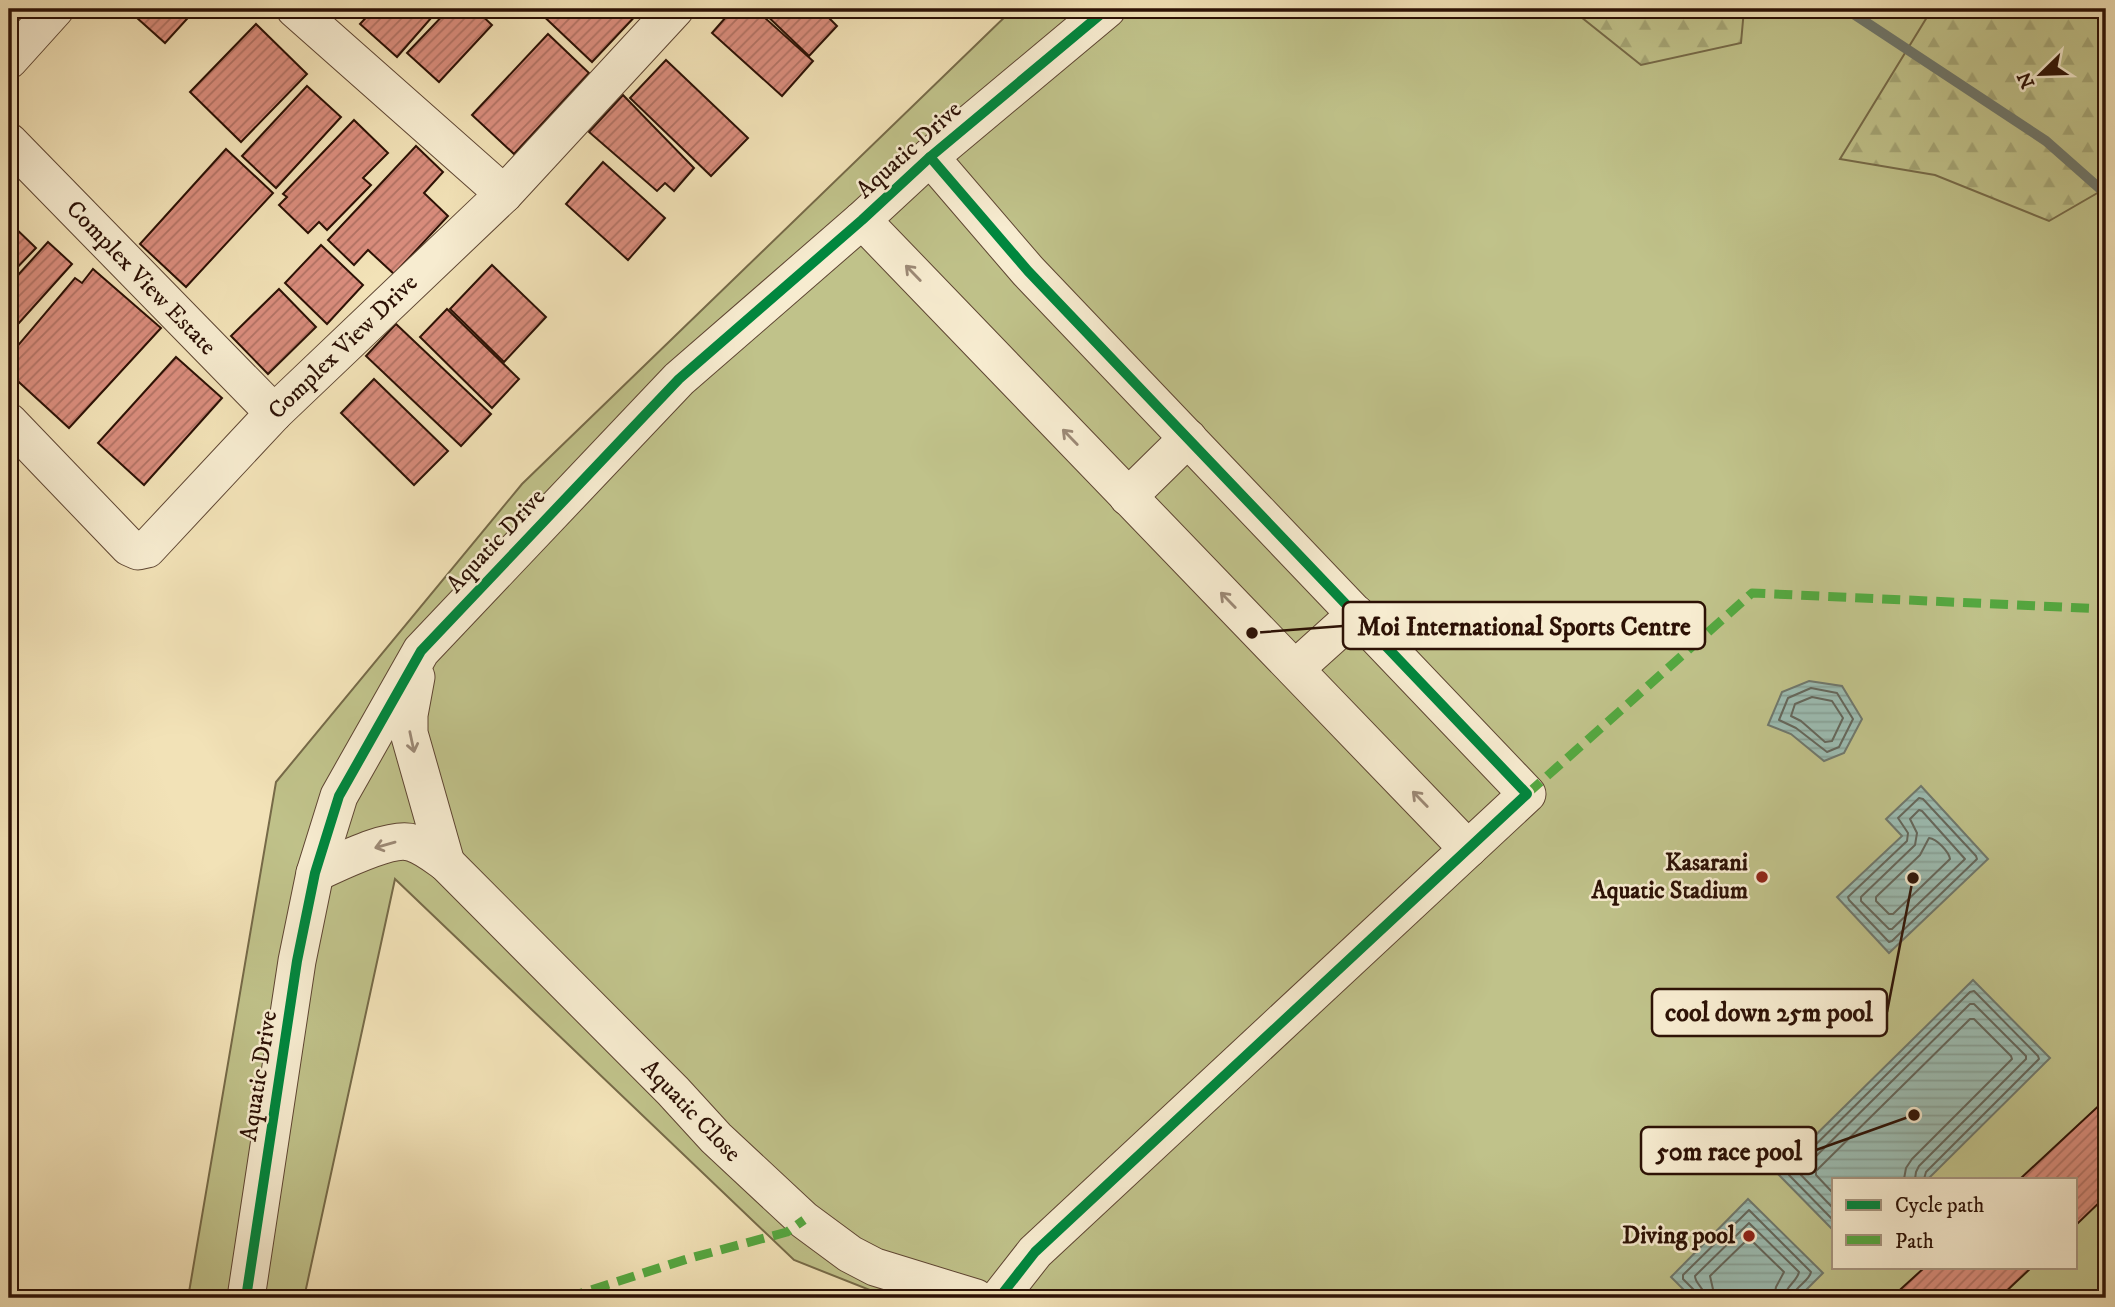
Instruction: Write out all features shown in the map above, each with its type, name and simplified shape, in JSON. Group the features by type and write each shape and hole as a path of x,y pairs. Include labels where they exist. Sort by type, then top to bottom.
{"street":[{"path":"9,60 55,9"},
{"path":"295,9 503,194"},
{"name":"Complex View Drive","path":"9,422 129,547 138,551 147,549 274,413 503,194 675,9"},
{"name":"Aquatic Drive","path":"246,1298 297,961 315,873 339,796 421,651 679,379 862,220 930,157 1107,9"},
{"name":"Complex View Estate","path":"9,142 274,413"},
{"path":"930,157 1028,271 1528,794 1035,1252 999,1298"},
{"path":"862,220 1468,849"},
{"path":"1128,497 1188,438"},
{"path":"1295,669 1356,614"},
{"name":"Aquatic Close","path":"421,651 409,715 409,733 446,863"},
{"name":"Aquatic Close","path":"315,873 377,847 402,841 412,842 446,863 673,1091 716,1138 804,1220 850,1254 875,1267 976,1298"}],"green space":[{"path":"1013,9 2106,9 2106,1298 890,1298 794,1260 395,879 304,1298 188,1298 276,782 522,484"},
{"path":"1571,9 1744,9 1741,43 1641,65"},
{"path":"1932,9 2106,10 2106,188 2049,221 1935,175 1840,159"}],"water":[{"path":"1809,681 1842,686 1862,719 1844,753 1824,761 1791,734 1768,725 1782,692"},
{"path":"1921,786 1988,859 1889,953 1837,897 1902,836 1886,819"},
{"path":"1973,980 2050,1058 1929,1178 1832,1178 1832,1229 1777,1173"},
{"name":"Diving pool","path":"1748,1199 1823,1273 1798,1298 1692,1298 1671,1277"}],"building":[{"path":"127,9 196,9 165,43"},
{"path":"374,9 439,9 397,57 360,24"},
{"path":"449,9 475,9 492,25 439,82 407,53"},
{"path":"489,9 503,9 496,16"},
{"path":"536,9 642,9 592,62"},
{"path":"733,9 755,9 813,61 782,96 712,33"},
{"path":"760,9 832,9 836,13 830,19 837,26 809,56"},
{"path":"256,24 307,74 241,142 190,92"},
{"path":"548,34 589,73 514,154 472,115"},
{"path":"666,60 748,138 711,176 630,98"},
{"path":"307,86 341,117 276,188 242,156"},
{"path":"623,95 694,168 674,191 665,183 657,191 589,132"},
{"path":"354,120 388,153 363,178 371,185 327,230 319,222 308,233 279,205 287,197 283,194"},
{"path":"416,146 443,172 424,193 448,216 394,274 368,250 354,265 328,240"},
{"path":"226,149 273,193 186,287 140,244"},
{"path":"603,162 665,218 628,260 566,204"},
{"path":"9,222 36,248 9,276"},
{"path":"48,242 72,264 10,333 9,285"},
{"path":"321,245 363,285 327,324 285,283"},
{"path":"492,265 546,317 504,362 450,309"},
{"path":"93,269 161,328 69,428 9,373 9,356 75,278 82,283"},
{"path":"279,289 316,327 268,374 231,336"},
{"path":"447,309 519,379 492,408 420,337"},
{"path":"396,324 491,414 461,446 366,356"},
{"path":"176,357 222,398 144,485 98,443"},
{"path":"374,379 448,451 414,485 341,413"},
{"path":"2106,1099 2106,1196 2076,1225 2076,1178 2021,1178"},
{"path":"1924,1268 2031,1268 1999,1298 1891,1298"}],"waterway":[{"path":"1846,9 2046,141 2106,194"}],"marked path":[{"path":"1527,794 1752,593 2106,609"},
{"path":"566,1298 687,1259 787,1232 804,1220"}],"cycle path":[{"path":"246,1298 297,961 315,873 339,796 421,651 679,379 862,220 930,157 1107,9"},
{"path":"930,157 1028,271 1527,794 1035,1252 999,1298"}],"place":[{"name":"Moi International Sports Centre","path":"1252,633"},
{"name":"Kasarani Aquatic Stadium","path":"1762,877"},
{"name":"cool down 25m pool","path":"1913,878"},
{"name":"50m race pool","path":"1914,1115"},
{"name":"Diving pool","path":"1749,1236"}]}
